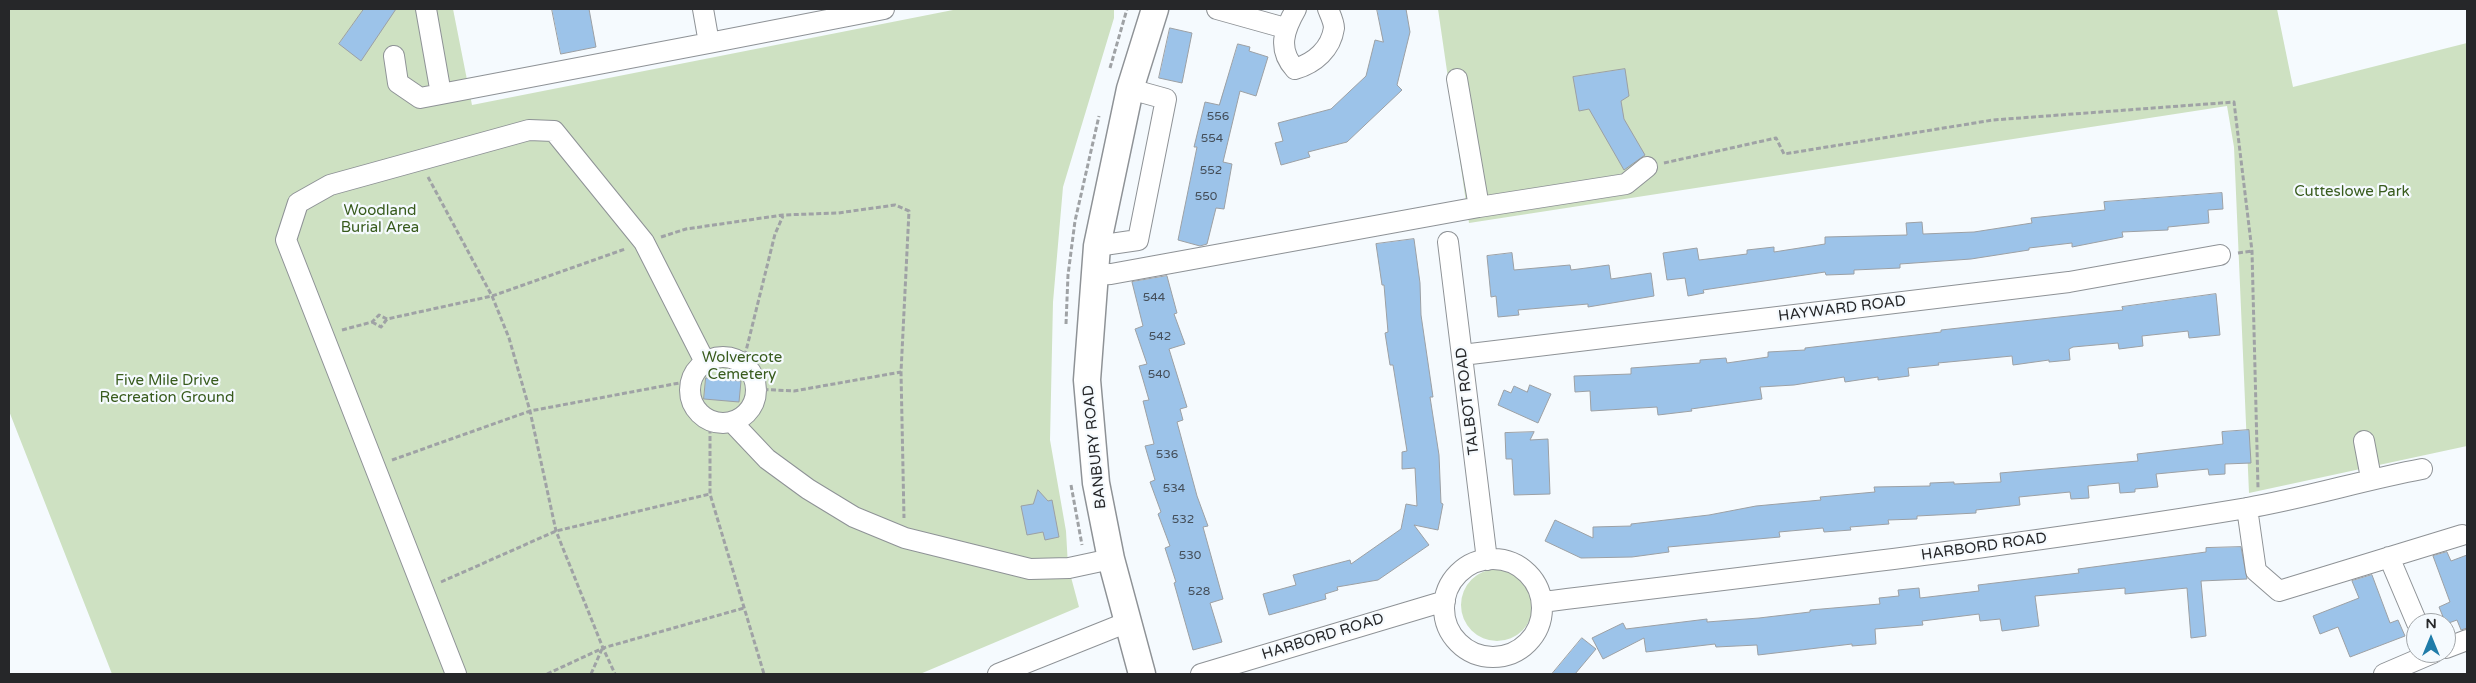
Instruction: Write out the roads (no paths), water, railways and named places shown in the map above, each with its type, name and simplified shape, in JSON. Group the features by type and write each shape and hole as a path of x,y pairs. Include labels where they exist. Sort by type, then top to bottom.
{"main road":[{"name":"BANBURY ROAD","path":"1142,674 1111,559 1096,483 1087,380 1097,246 1130,89 1155,9"}],"street":[{"path":"426,9 441,94"},
{"path":"703,9 709,43"},
{"path":"394,56 398,83 420,98 884,9"},
{"path":"1217,9 1285,28"},
{"path":"1296,9 1285,28 1286,58 1295,69 1309,65 1327,48 1334,26 1328,9"},
{"path":"1457,79 1479,207"},
{"path":"1097,246 1138,240 1166,99 1130,89"},
{"path":"456,674 286,240 298,203 330,185 529,130 554,131 644,242 705,362"},
{"path":"1094,275 1111,274 1479,207 1626,184 1647,167"},
{"name":"TALBOT ROAD","path":"1448,242 1487,560"},
{"name":"HAYWARD ROAD","path":"1462,355 2068,282 2220,255"},
{"path":"716,357 727,357 743,364 753,375 756,389 754,402 748,412 732,422 721,424 710,422 700,416 693,406 689,395 690,382 695,371 705,362 716,357"},
{"path":"732,422 767,459 808,489 854,517 905,538 1030,569 1069,568 1111,559"},
{"path":"2364,441 2371,478"},
{"name":"HARBORD ROAD","path":"1542,602 2004,545 2254,507 2371,478 2422,469"},
{"path":"2254,507 2256,571 2279,591 2462,535"},
{"path":"2389,557 2412,613"},
{"path":"1487,560 1508,562 1522,569 1534,581 1542,602 1539,626 1528,642 1494,666 1458,642 1446,621 1445,601 1451,583 1457,575 1471,565 1487,560"},
{"name":"HARBORD ROAD","path":"1201,674 1445,601"},
{"path":"998,674 1128,622"},
{"path":"2384,674 2409,663"}],"park label":[{"name":"Cutteslowe Park","path":"2352,192"},
{"name":"Woodland Burial Area","path":"380,220"},
{"name":"Wolvercote Cemetery","path":"742,366"},
{"name":"Five Mile Drive Recreation Ground","path":"167,390"}]}
